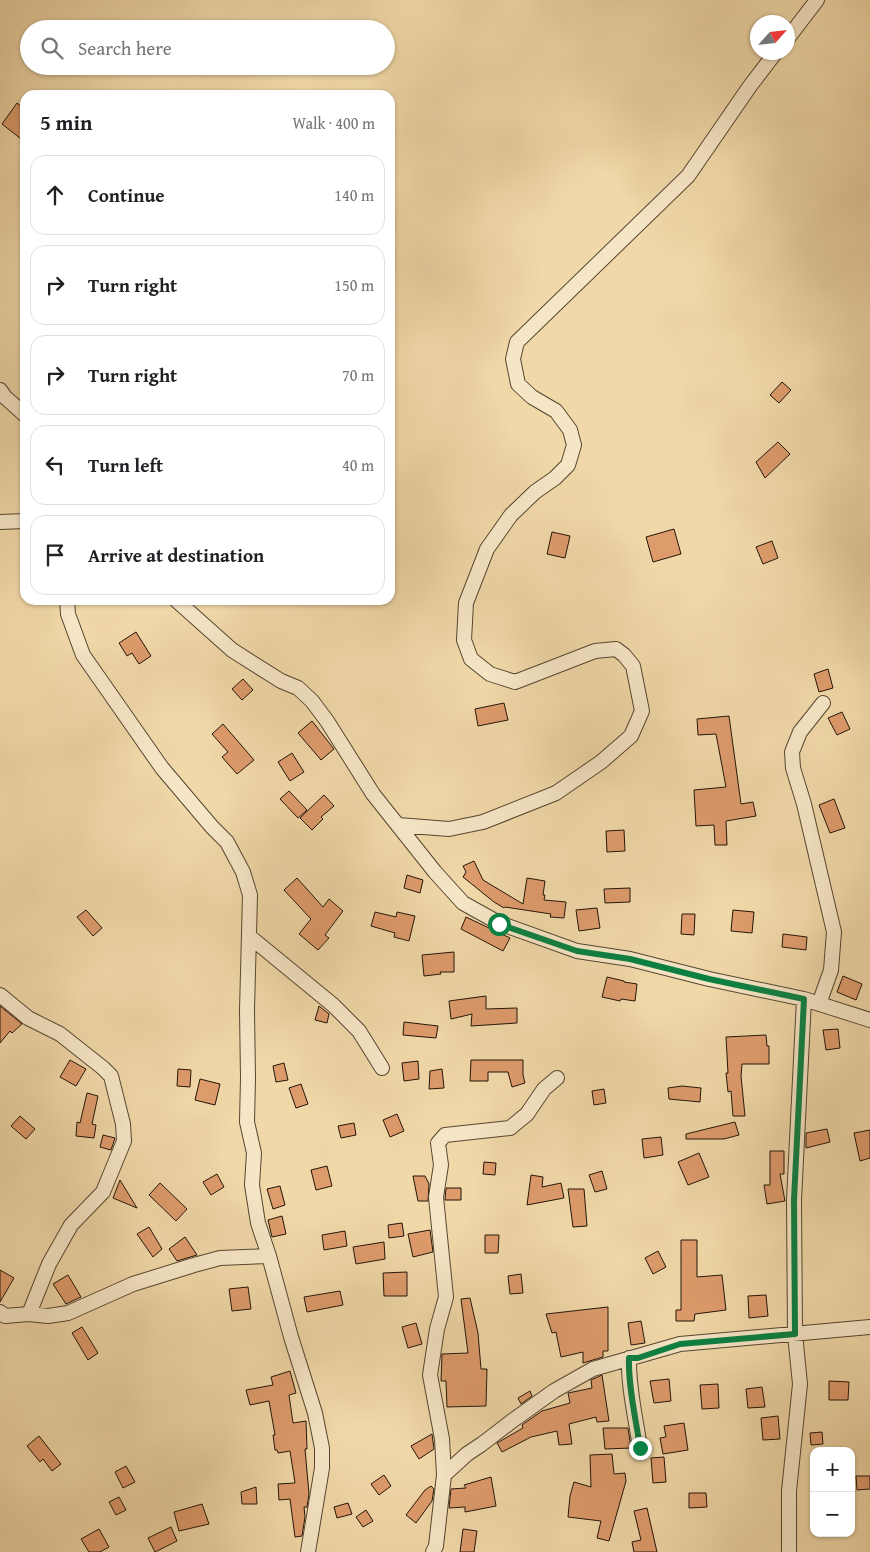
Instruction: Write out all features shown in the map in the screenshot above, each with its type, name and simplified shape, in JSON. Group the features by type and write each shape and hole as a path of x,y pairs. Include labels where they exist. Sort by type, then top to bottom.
{"street":[{"path":"795,29 817,0"},
{"path":"398,825 449,829 483,822 556,793 601,762 631,736 642,711 638,684 633,666 616,649 595,651 515,682 490,674 472,659 464,640 466,603 486,549 511,515 568,465 574,445 570,430 556,411 532,397 518,384 513,359 517,342 688,176 770,60"},
{"path":"2,395 20,411"},
{"path":"0,522 20,521"},
{"path":"67,605 68,614 80,647 91,668 162,768 227,842 243,872 250,895 246,1010 247,1122 254,1153 252,1184 258,1223 315,1413 322,1448 322,1468 308,1552"},
{"path":"182,605 232,650 273,677 298,688 312,701 327,721 373,794 463,904 499,924 577,951 630,959 709,979 804,999 870,1020"},
{"path":"819,1004 831,970 834,932 804,804 793,768 792,752 800,732 822,703"},
{"path":"250,937 333,1005 359,1031 382,1068"},
{"path":"0,995 28,1018 60,1034 111,1076 123,1124 124,1140 103,1192 71,1225 49,1264 29,1314"},
{"path":"789,1552 789,1491 800,1384 795,1334 794,1200 804,999"},
{"path":"433,1552 436,1546 444,1475 442,1439 430,1374 437,1329 446,1297 436,1197 440,1165 438,1143 445,1135 510,1128 527,1114 544,1089 557,1078"},
{"path":"0,1312 5,1316 29,1314 48,1316 68,1313 133,1284 220,1258 269,1256"},
{"path":"444,1475 467,1454 554,1391 593,1370 680,1344 870,1327"},
{"path":"629,1358 628,1374 640,1448"}],"building":[{"path":"17,103 20,105 20,138 2,124"},
{"path":"782,382 791,390 779,403 770,395"},
{"path":"778,442 790,454 765,478 756,462"},
{"path":"674,529 681,554 653,562 646,537"},
{"path":"552,532 570,536 565,558 547,554"},
{"path":"772,541 778,558 763,564 756,547"},
{"path":"136,632 151,656 139,664 132,653 127,656 119,643"},
{"path":"828,669 833,688 819,692 814,674"},
{"path":"243,679 253,690 242,700 232,689"},
{"path":"504,703 508,720 478,726 475,709"},
{"path":"842,712 850,729 837,735 828,718"},
{"path":"729,716 741,804 753,802 756,816 726,821 727,845 715,845 714,825 696,826 694,790 726,787 716,734 698,735 697,719"},
{"path":"312,721 334,749 321,760 298,733"},
{"path":"223,724 254,760 237,774 222,757 228,752 212,734"},
{"path":"292,753 304,772 290,781 278,762"},
{"path":"289,791 307,810 298,818 280,799"},
{"path":"324,795 334,806 321,817 323,819 312,830 300,818"},
{"path":"834,799 845,828 830,833 819,805"},
{"path":"624,830 625,851 607,852 606,831"},
{"path":"474,861 483,880 523,904 527,878 545,881 544,900 566,902 564,918 550,917 551,914 504,908 494,902 463,877 466,872 463,866"},
{"path":"407,875 423,880 420,893 404,888"},
{"path":"297,878 323,907 329,899 343,911 325,935 329,938 318,950 299,934 311,919 284,890"},
{"path":"630,888 630,902 605,903 604,889"},
{"path":"597,908 600,928 579,931 576,910"},
{"path":"86,910 102,928 93,936 77,917"},
{"path":"733,910 754,912 752,933 731,931"},
{"path":"375,912 396,917 397,912 415,916 409,941 394,937 395,933 371,926"},
{"path":"682,914 695,914 694,935 681,934"},
{"path":"466,917 510,938 503,951 461,929"},
{"path":"783,934 807,937 806,950 782,947"},
{"path":"454,952 454,972 440,972 441,974 424,976 422,955"},
{"path":"843,976 862,984 856,1000 837,992"},
{"path":"607,977 637,984 635,1001 621,999 620,1001 602,997"},
{"path":"486,996 486,1009 517,1008 517,1023 471,1026 472,1014 451,1019 449,1001"},
{"path":"0,1006 22,1024 12,1033 10,1031 0,1043"},
{"path":"319,1006 329,1014 327,1023 315,1020"},
{"path":"404,1022 438,1026 436,1038 403,1035"},
{"path":"838,1029 840,1048 826,1050 823,1030"},
{"path":"766,1035 767,1046 769,1046 769,1064 742,1064 741,1076 745,1116 733,1116 731,1091 728,1092 726,1073 728,1073 726,1037"},
{"path":"70,1060 86,1069 76,1086 60,1077"},
{"path":"471,1060 523,1060 525,1083 512,1087 508,1072 488,1072 488,1081 470,1081"},
{"path":"418,1061 419,1079 404,1081 402,1063"},
{"path":"284,1063 288,1080 276,1082 273,1066"},
{"path":"178,1069 191,1070 190,1087 177,1086"},
{"path":"442,1069 444,1088 429,1089 430,1071"},
{"path":"200,1079 220,1084 215,1105 195,1100"},
{"path":"301,1084 308,1104 296,1108 289,1088"},
{"path":"682,1086 701,1088 700,1102 669,1099 668,1088"},
{"path":"604,1089 606,1103 594,1105 592,1091"},
{"path":"87,1093 98,1096 92,1124 96,1125 94,1138 76,1136 77,1122 80,1123"},
{"path":"397,1114 404,1131 390,1137 383,1120"},
{"path":"20,1116 35,1129 26,1139 11,1126"},
{"path":"735,1122 739,1135 724,1139 686,1139 686,1134"},
{"path":"354,1123 356,1135 341,1138 338,1126"},
{"path":"827,1129 830,1142 806,1148 806,1133"},
{"path":"870,1130 870,1158 860,1161 854,1133"},
{"path":"103,1135 115,1138 111,1150 100,1147"},
{"path":"661,1137 663,1155 644,1158 642,1139"},
{"path":"770,1151 784,1151 784,1174 780,1174 785,1201 767,1204 764,1185 770,1185"},
{"path":"699,1153 709,1177 688,1185 678,1162"},
{"path":"484,1162 496,1163 495,1175 483,1174"},
{"path":"327,1166 332,1186 316,1190 311,1170"},
{"path":"602,1171 607,1189 595,1192 589,1175"},
{"path":"217,1174 224,1187 211,1195 203,1182"},
{"path":"531,1175 543,1177 542,1187 561,1183 564,1198 527,1205"},
{"path":"413,1176 425,1176 429,1184 428,1201 418,1201"},
{"path":"120,1180 137,1208 113,1198"},
{"path":"160,1183 187,1209 176,1221 149,1195"},
{"path":"280,1186 285,1205 273,1209 267,1189"},
{"path":"446,1188 461,1188 461,1200 445,1200"},
{"path":"568,1189 584,1189 587,1226 573,1227"},
{"path":"282,1216 286,1234 272,1237 268,1220"},
{"path":"402,1223 404,1236 389,1238 388,1225"},
{"path":"149,1227 162,1249 153,1257 137,1234"},
{"path":"430,1230 433,1252 413,1257 408,1234"},
{"path":"345,1231 347,1246 324,1250 322,1235"},
{"path":"485,1235 499,1235 498,1253 485,1253"},
{"path":"185,1237 197,1255 177,1261 169,1249"},
{"path":"681,1240 697,1240 697,1277 722,1275 726,1310 695,1314 694,1321 676,1321 676,1310 681,1310"},
{"path":"384,1242 385,1259 356,1264 353,1247"},
{"path":"658,1251 666,1267 653,1274 645,1258"},
{"path":"0,1270 14,1278 0,1302"},
{"path":"407,1272 407,1296 384,1296 383,1273"},
{"path":"521,1274 523,1293 510,1294 508,1276"},
{"path":"68,1275 81,1297 66,1304 53,1284"},
{"path":"248,1287 251,1309 232,1311 229,1289"},
{"path":"340,1291 343,1305 307,1312 304,1297"},
{"path":"766,1295 768,1316 749,1318 748,1296"},
{"path":"470,1298 478,1333 481,1369 487,1369 486,1406 447,1407 446,1381 441,1381 442,1354 468,1353 461,1299"},
{"path":"608,1307 608,1351 603,1351 603,1357 583,1363 583,1352 561,1357 556,1332 552,1333 546,1314"},
{"path":"641,1321 645,1343 631,1345 628,1323"},
{"path":"416,1323 422,1344 408,1348 402,1327"},
{"path":"82,1327 98,1353 88,1360 72,1333"},
{"path":"290,1371 296,1393 289,1395 293,1423 306,1421 307,1449 305,1449 309,1494 307,1507 304,1507 305,1517 302,1536 295,1537 290,1499 279,1500 278,1484 295,1483 290,1451 278,1453 275,1450 273,1435 275,1435 269,1401 250,1405 246,1390 273,1385 271,1377"},
{"path":"602,1375 609,1421 597,1422 596,1417 569,1424 572,1444 559,1445 557,1431 531,1437 502,1452 497,1443 523,1428 522,1425 542,1411 570,1403 568,1393 592,1388 591,1380"},
{"path":"669,1379 671,1401 654,1403 650,1381"},
{"path":"829,1381 849,1382 848,1400 829,1400"},
{"path":"718,1384 719,1408 702,1409 700,1385"},
{"path":"762,1387 765,1407 748,1408 746,1389"},
{"path":"530,1391 532,1396 521,1404 518,1398"},
{"path":"778,1416 780,1439 763,1440 761,1418"},
{"path":"684,1423 688,1450 663,1454 660,1438 666,1437 664,1426"},
{"path":"603,1428 628,1428 631,1448 605,1449"},
{"path":"822,1432 823,1444 811,1445 810,1433"},
{"path":"432,1434 434,1449 419,1459 411,1446"},
{"path":"39,1436 61,1464 52,1471 43,1459 40,1462 27,1446"},
{"path":"612,1454 614,1474 625,1473 626,1481 609,1541 597,1538 601,1521 568,1517 570,1496 574,1482 591,1487 590,1455"},
{"path":"664,1457 666,1482 653,1483 651,1458"},
{"path":"126,1466 135,1482 123,1488 115,1472"},
{"path":"384,1475 391,1486 379,1495 371,1484"},
{"path":"856,1476 870,1476 870,1489 857,1490"},
{"path":"491,1477 496,1506 465,1512 465,1507 449,1508 451,1489 466,1488 464,1485"},
{"path":"431,1486 434,1489 432,1501 416,1523 406,1515 425,1490"},
{"path":"256,1487 257,1504 242,1504 241,1492"},
{"path":"689,1493 706,1493 707,1507 689,1508"},
{"path":"119,1497 126,1510 116,1515 109,1502"},
{"path":"348,1503 352,1514 337,1518 334,1507"},
{"path":"202,1504 209,1524 179,1531 174,1512"},
{"path":"647,1508 657,1552 634,1552 632,1542 641,1540 634,1511"},
{"path":"366,1510 373,1521 363,1527 356,1517"},
{"path":"171,1527 177,1541 155,1552 148,1538"},
{"path":"99,1529 109,1547 100,1552 89,1552 81,1539"},
{"path":"463,1529 477,1531 474,1552 460,1552"}],"route":[{"path":"499,924 577,951 630,959 709,979 804,999 794,1200 795,1334 680,1344 638,1358 629,1358 628,1374 640,1448"}]}
